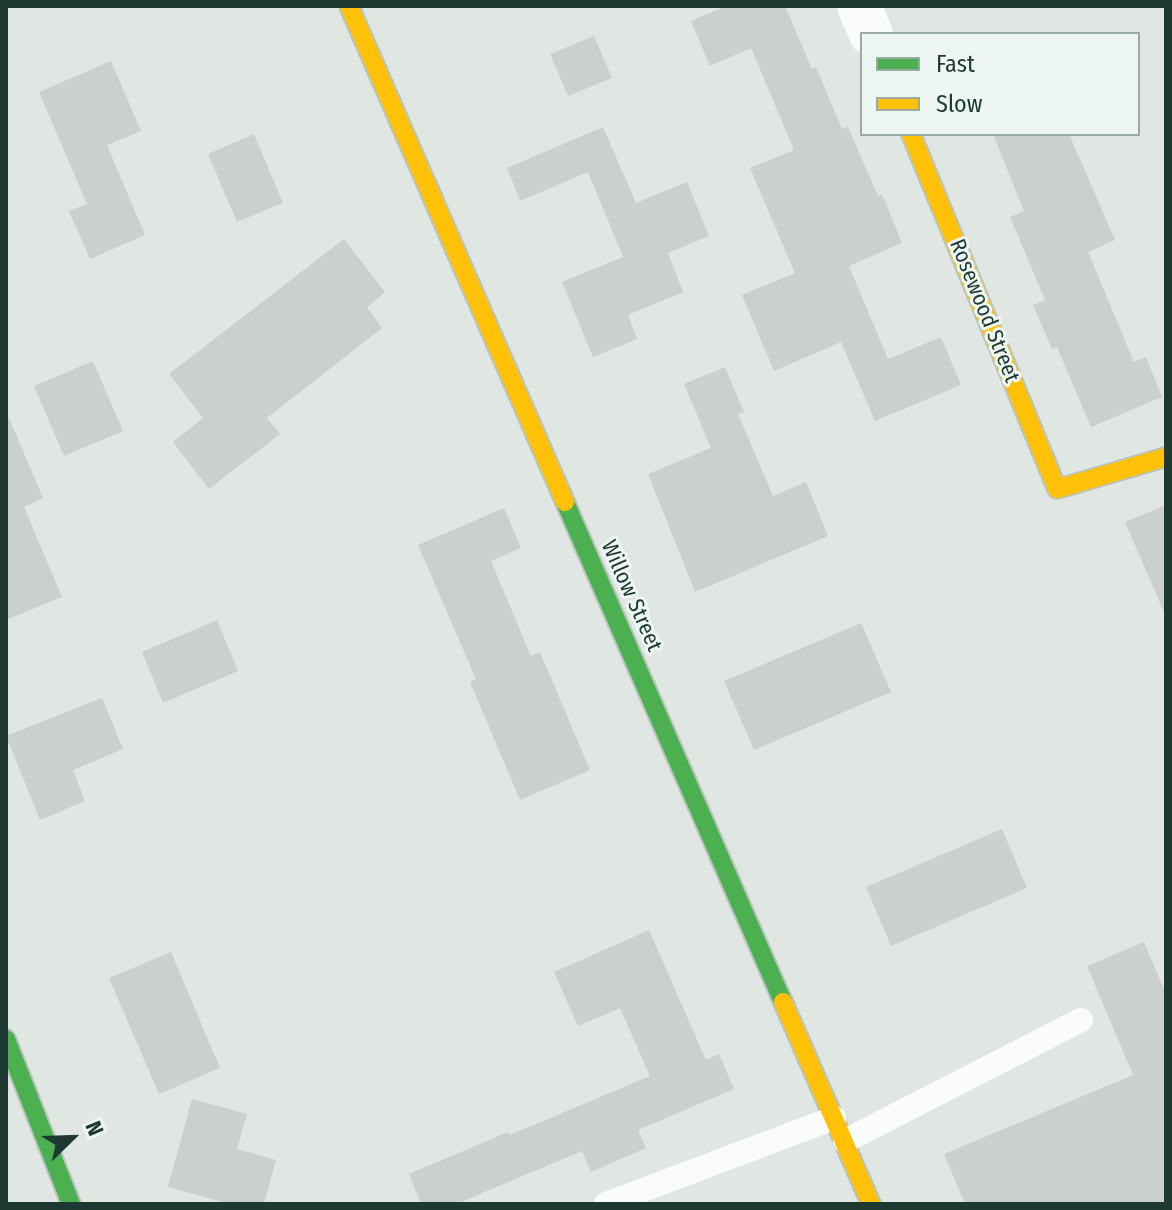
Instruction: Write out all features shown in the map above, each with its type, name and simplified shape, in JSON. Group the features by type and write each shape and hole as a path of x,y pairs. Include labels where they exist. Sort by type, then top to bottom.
{"street":[{"name":"Willow Street","path":"349,6 871,1204"},
{"path":"859,6 870,32"},
{"name":"Rosewood Street","path":"912,136 1057,489 1166,457"},
{"path":"6,1039 71,1204"}],"lane":[{"path":"845,1141 1081,1020"},
{"path":"606,1204 834,1118"}],"building":[{"path":"726,6 785,6 812,69 816,67 842,129 848,127 878,196 882,194 902,243 849,266 888,359 941,337 961,385 875,421 841,342 774,371 742,295 795,273 750,168 794,150 751,48 710,66 691,21"},
{"path":"594,36 612,78 568,96 550,54"},
{"path":"111,61 141,131 107,145 145,235 90,259 69,211 87,204 39,92"},
{"path":"603,127 636,203 687,182 709,236 668,253 683,292 628,315 637,339 593,357 562,282 623,257 588,172 520,201 507,168"},
{"path":"254,134 283,203 237,222 208,154"},
{"path":"994,136 1070,136 1115,240 1088,252 1134,362 1146,357 1162,397 1091,427 1057,347 1052,349 1033,305 1045,300 1010,217 1024,211"},
{"path":"344,239 385,292 367,307 382,328 267,418 280,434 209,489 173,442 203,418 169,374"},
{"path":"93,361 123,431 64,456 34,386"},
{"path":"725,367 744,412 738,414 773,496 806,482 828,536 695,592 648,474 711,448 684,384"},
{"path":"6,411 43,498 24,507 62,597 6,620"},
{"path":"1166,505 1166,617 1125,522"},
{"path":"504,508 521,548 491,561 531,656 540,652 590,770 520,800 470,682 476,679 418,545"},
{"path":"217,620 238,671 163,703 142,652"},
{"path":"861,623 891,692 754,750 724,681"},
{"path":"102,698 123,749 73,770 85,801 40,820 6,736"},
{"path":"1002,829 1027,888 891,946 866,887"},
{"path":"649,930 706,1060 719,1054 734,1089 638,1130 646,1148 591,1172 582,1151 456,1204 421,1204 409,1174 650,1076 620,1008 578,1026 554,972"},
{"path":"1144,942 1166,994 1166,1204 965,1204 944,1154 1133,1075 1087,966"},
{"path":"171,952 220,1068 159,1094 109,978"},
{"path":"192,1099 247,1114 237,1149 276,1160 264,1204 230,1204 168,1187"}],"traffic: fast":[{"path":"565,502 783,1002"},
{"path":"6,1039 71,1204"}],"traffic: slow":[{"path":"349,6 565,502"},
{"path":"912,136 1057,489 1166,457"},
{"path":"783,1002 871,1204"}]}
